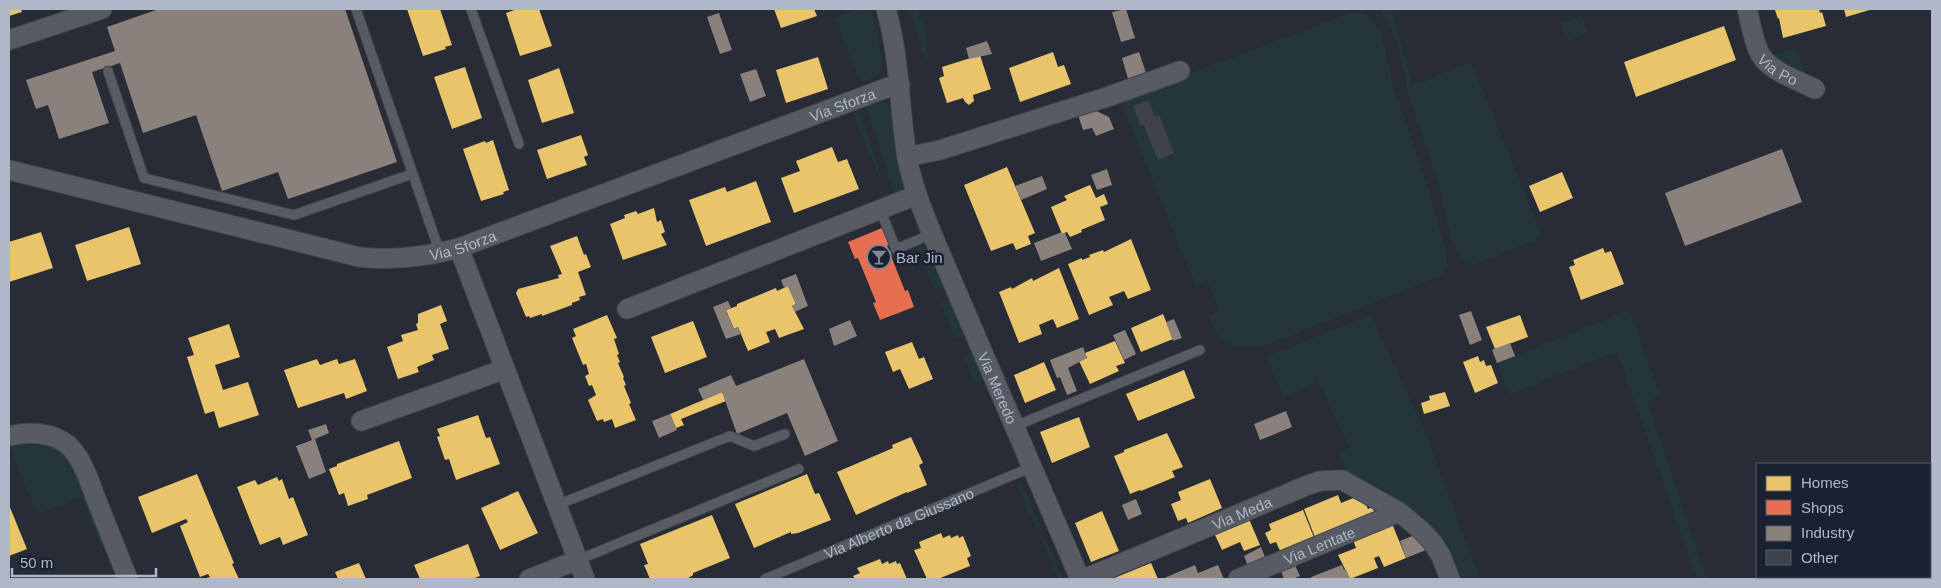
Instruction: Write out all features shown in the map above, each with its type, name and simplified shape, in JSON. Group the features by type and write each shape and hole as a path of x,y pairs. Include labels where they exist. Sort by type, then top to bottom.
{"street":[{"path":"9,40 102,9"},
{"name":"Via Meredo","path":"886,9 896,53 907,157 917,195 1032,467 1082,579"},
{"name":"Via Po","path":"1747,9 1757,45 1765,60 1772,67 1815,89"},
{"path":"907,157 940,150 1110,96 1180,71"},
{"name":"Via Sforza","path":"9,170 359,257 382,260 402,259 459,248 889,87 900,85"},
{"path":"627,309 917,195"},
{"path":"459,248 585,579"},
{"path":"361,421 505,369"},
{"path":"9,436 26,433 51,436 73,450 87,477 128,579"},
{"name":"Via Meda","path":"1082,579 1320,481 1342,480 1399,512 1422,531 1441,556 1450,579"},
{"name":"Via Lentate","path":"1238,579 1399,512"},
{"path":"529,579 578,560"}],"lane":[{"path":"356,9 440,253"},
{"path":"471,9 519,144"},
{"path":"108,71 144,178 294,215 412,174"},
{"path":"880,209 896,249 932,234"},
{"path":"1015,426 1200,350"},
{"path":"557,505 730,436 754,446 785,434"},
{"name":"Via Alberto da Giussano","path":"765,579 1032,467"},
{"path":"578,560 799,469"}],"shaded area":[{"path":"857,9 871,9 883,61 883,66 879,73 861,84 836,18"},
{"path":"910,9 918,9 925,29 928,61 922,51"},
{"path":"1379,9 1392,9 1412,84 1423,82 1471,62 1542,237 1475,264 1468,264 1462,258 1450,232 1438,183 1412,106 1392,29"},
{"path":"1354,12 1371,19 1381,35 1394,88 1423,172 1446,251 1447,268 1440,276 1263,346 1242,348 1228,344 1218,334 1209,316 1220,311 1208,281 1196,286 1123,108 1127,97"},
{"path":"1581,15 1588,32 1568,41 1561,24"},
{"path":"1797,48 1806,76 1771,54 1775,55"},
{"path":"875,101 887,103 892,110 896,151 903,189 894,193 866,105"},
{"path":"860,112 887,195 853,114"},
{"path":"925,244 944,287 935,290 917,247"},
{"path":"949,299 965,336 956,340 940,302"},
{"path":"1629,310 1660,395 1647,402 1707,579 1697,579 1617,351 1509,395 1497,363"},
{"path":"1371,315 1424,430 1480,579 1459,579 1348,473 1339,453 1350,448 1318,381 1284,398 1267,357"},
{"path":"972,353 983,380 975,383 963,356"},
{"path":"24,443 51,446 59,450 66,457 79,480 104,544 101,546 81,497 37,514 11,449 9,450 9,445"},
{"path":"1021,482 1040,526 1036,528 1017,483"},
{"path":"1046,540 1063,579 1058,579 1042,541"}],"building: Homes":[{"path":"9,9 21,9 22,12 9,16"},
{"path":"407,9 440,9 452,45 445,47 446,49 423,56"},
{"path":"517,9 539,9 552,46 520,56 506,13"},
{"path":"774,9 814,9 817,16 781,28"},
{"path":"1819,9 1820,13 1822,12 1826,26 1783,38 1779,18 1775,10"},
{"path":"1844,9 1873,9 1846,17"},
{"path":"1724,26 1736,60 1636,97 1624,62"},
{"path":"1053,52 1058,67 1064,65 1071,84 1020,102 1009,68"},
{"path":"980,55 991,89 973,95 974,101 969,105 963,98 947,103 939,78 944,76 942,67"},
{"path":"818,57 828,89 786,103 776,70"},
{"path":"465,67 482,118 452,129 434,77"},
{"path":"559,68 574,113 542,123 528,80"},
{"path":"581,135 588,155 584,157 587,165 547,179 537,150"},
{"path":"493,140 509,190 503,192 504,194 481,201 463,149"},
{"path":"832,147 838,162 847,159 859,189 794,213 781,178 800,171 796,161"},
{"path":"1007,167 1035,233 1028,236 1031,244 1016,250 1013,243 991,251 964,185"},
{"path":"1562,172 1573,198 1540,212 1529,186"},
{"path":"756,181 771,222 706,246 689,200 725,187 727,192"},
{"path":"1090,185 1096,198 1104,194 1108,204 1100,207 1105,220 1070,237 1067,232 1062,234 1051,207 1067,200 1064,196"},
{"path":"654,208 657,222 661,220 665,232 661,234 667,245 623,260 610,224 625,218 624,215 636,211 638,214"},
{"path":"129,227 141,264 87,281 75,245"},
{"path":"41,232 53,268 9,282 9,242"},
{"path":"577,236 591,267 578,272 586,295 579,297 580,300 572,303 572,305 542,316 542,314 530,318 529,316 526,317 516,293 518,289 559,278 558,275 562,274 550,246"},
{"path":"1131,239 1151,290 1128,299 1124,291 1109,297 1113,305 1089,315 1068,264 1090,257 1089,255 1103,250 1104,252"},
{"path":"1603,248 1605,253 1611,251 1624,284 1581,300 1569,267 1575,265 1573,260"},
{"path":"1059,268 1079,319 1057,328 1053,319 1039,325 1042,334 1019,343 999,292 1011,287 1012,289 1032,278 1033,281"},
{"path":"788,286 796,304 792,306 804,329 779,338 775,329 766,332 770,342 748,351 738,327 734,329 726,310 776,288 777,291"},
{"path":"441,305 447,321 440,324 449,349 432,355 434,360 417,367 419,372 398,379 387,347 403,341 401,335 418,330 416,324 418,323 418,314"},
{"path":"1163,314 1173,339 1141,352 1131,328"},
{"path":"607,315 617,338 614,339 619,354 617,355 620,362 618,363 631,403 629,404 636,420 615,428 612,419 604,422 603,419 597,421 588,400 596,395 592,385 589,386 585,376 589,374 586,364 583,365 572,338 576,336 573,329"},
{"path":"1520,315 1528,337 1495,349 1486,327"},
{"path":"693,321 707,357 665,373 651,337"},
{"path":"229,324 240,357 215,365 223,390 248,382 259,415 219,428 214,411 205,414 187,357 194,355 188,338"},
{"path":"1115,341 1125,363 1116,366 1119,371 1090,384 1079,361 1087,358 1085,353"},
{"path":"912,342 919,359 924,357 933,379 909,389 900,369 893,372 885,352"},
{"path":"1478,356 1480,362 1484,360 1486,366 1491,365 1498,383 1475,393 1463,362"},
{"path":"317,359 320,365 337,359 339,364 355,359 367,391 346,399 344,393 298,408 284,370"},
{"path":"1044,362 1056,390 1025,403 1014,375"},
{"path":"1184,370 1195,398 1138,421 1126,394"},
{"path":"722,392 726,401 681,419 684,425 676,428 670,414"},
{"path":"1445,392 1450,406 1424,414 1421,403 1430,400 1429,396"},
{"path":"478,415 486,438 490,437 500,464 456,480 449,459 445,460 437,437 440,436 437,429"},
{"path":"1079,417 1090,447 1052,463 1040,432"},
{"path":"1167,433 1183,467 1172,471 1175,477 1130,494 1114,456 1124,452 1124,450"},
{"path":"911,437 923,463 919,465 927,485 856,515 837,472 893,448 892,445"},
{"path":"399,441 412,478 367,495 368,499 348,506 344,493 339,495 329,469 337,466 337,464"},
{"path":"197,474 239,579 203,579 210,577 208,574 200,577 180,526 188,522 186,519 152,533 138,497"},
{"path":"807,474 815,494 819,493 831,520 798,533 791,534 791,532 754,548 735,504"},
{"path":"277,477 279,481 282,479 289,499 293,497 308,535 283,545 280,537 260,545 237,487 255,480 258,485"},
{"path":"1210,479 1222,508 1188,523 1186,518 1178,521 1171,504 1181,500 1178,492"},
{"path":"518,491 538,533 500,550 481,508"},
{"path":"1338,495 1341,503 1356,497 1357,499 1359,498 1364,501 1368,509 1372,507 1377,517 1316,540 1304,509"},
{"path":"9,505 27,549 9,556"},
{"path":"1303,510 1315,540 1281,553 1276,542 1270,544 1265,533 1271,530 1269,524"},
{"path":"1102,511 1119,551 1091,562 1075,523"},
{"path":"712,515 730,558 693,573 687,579 650,579 644,565 648,564 640,544"},
{"path":"1249,519 1260,545 1244,551 1240,542 1222,550 1215,535 1216,532"},
{"path":"1391,521 1406,558 1384,567 1379,556 1374,558 1378,568 1350,579 1338,555 1356,548 1352,537"},
{"path":"941,533 943,538 950,535 951,538 958,535 959,538 963,536 971,556 967,558 970,566 938,579 927,579 914,550 921,548 919,542"},
{"path":"468,544 480,576 472,579 420,579 414,565"},
{"path":"880,559 882,564 888,561 889,564 896,561 897,564 900,563 907,579 855,579 853,576 860,573 857,568"},
{"path":"359,563 366,579 338,579 335,572"},
{"path":"1151,563 1158,579 1112,579"}],"building: Shops":[{"path":"882,228 905,291 908,290 914,307 880,320 873,303 876,302 858,258 855,259 848,242"}],"building: Industry":[{"path":"159,9 345,9 397,162 288,199 278,172 222,191 196,115 143,133 120,63 92,72 109,123 59,139 48,105 36,109 26,80 115,51 107,27"},
{"path":"1126,9 1135,38 1121,42 1112,12"},
{"path":"719,13 732,50 720,54 707,17"},
{"path":"987,41 992,54 969,59 966,48"},
{"path":"1139,52 1147,76 1129,82 1122,58"},
{"path":"756,69 766,96 750,102 740,74"},
{"path":"1094,110 1109,117 1114,129 1096,136 1092,128 1083,130 1078,115"},
{"path":"1782,149 1802,202 1685,246 1665,193"},
{"path":"1107,169 1112,185 1097,190 1091,175"},
{"path":"1042,176 1047,189 1021,200 1015,186"},
{"path":"1062,232 1062,234 1065,233 1072,249 1041,261 1034,243"},
{"path":"796,274 808,306 795,312 792,306 796,304 788,286 784,288 781,280"},
{"path":"728,301 731,308 726,310 734,329 738,327 741,334 726,339 713,307"},
{"path":"1471,311 1482,340 1470,345 1459,315"},
{"path":"1174,319 1182,338 1173,341 1166,322"},
{"path":"850,320 857,336 834,346 829,329"},
{"path":"1125,330 1136,354 1124,360 1113,335"},
{"path":"1510,343 1515,356 1497,363 1492,350"},
{"path":"1083,347 1087,358 1068,368 1077,391 1067,395 1060,377 1057,378 1050,360"},
{"path":"804,359 838,441 805,456 787,413 737,434 722,392 703,400 698,389 731,375 736,386"},
{"path":"1286,411 1292,427 1260,440 1254,424"},
{"path":"670,414 677,430 659,438 652,421"},
{"path":"326,424 329,433 315,439 326,472 309,479 296,446 312,440 308,430"},
{"path":"1136,499 1142,514 1128,520 1122,505"},
{"path":"1417,534 1431,548 1406,558 1400,541"},
{"path":"1261,547 1267,562 1249,569 1244,556"},
{"path":"1294,563 1300,576 1293,579 1284,579 1280,569"},
{"path":"1195,565 1198,573 1218,565 1224,579 1162,579"},
{"path":"1342,565 1350,579 1312,579 1311,577"}],"building: Other":[{"path":"1148,100 1155,117 1159,115 1174,153 1158,160 1144,125 1141,126 1133,106"}],"place":[{"name":"Bar Jin","path":"879,257"}]}
